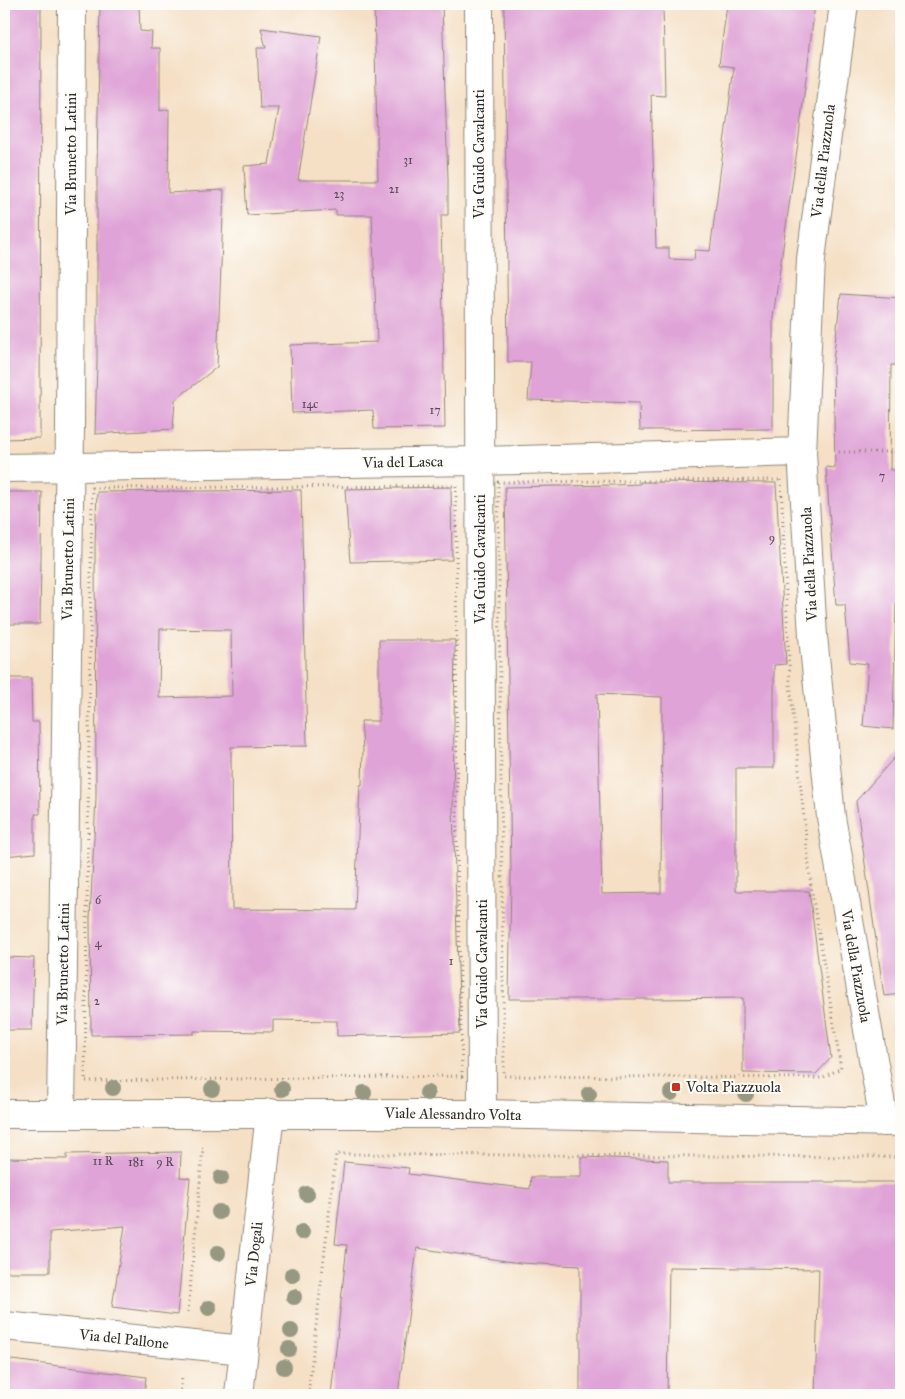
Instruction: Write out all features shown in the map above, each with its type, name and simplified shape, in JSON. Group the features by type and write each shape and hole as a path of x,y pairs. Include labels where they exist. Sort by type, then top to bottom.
{"street":[{"name":"Via Brunetto Latini","path":"61,1114 69,468 72,4"},
{"name":"Via Guido Cavalcanti","path":"479,4 482,1114"},
{"name":"Via della Piazzuola","path":"844,4 811,259 802,452 812,636 831,817 892,1122"},
{"name":"Via del Lasca","path":"4,468 480,461 802,452"},
{"name":"Via Dogali","path":"239,1395 270,1113"},
{"name":"Viale Alessandro Volta","path":"4,1114 482,1114 892,1122"},
{"name":"Via del Pallone","path":"4,1326 244,1350"}],"path":[{"path":"833,452 901,452"},
{"path":"773,480 498,482 504,1076 822,1078 842,1068"},
{"path":"85,1081 462,1076"},
{"path":"187,1318 203,1148 194,1148"},
{"path":"308,1395 336,1154 901,1157"},
{"path":"180,1395 182,1376"}],"building":[{"path":"4,4 41,4 40,438 4,439"},
{"path":"100,4 139,4 140,31 152,32 151,48 160,48 160,111 169,109 168,193 224,190 217,367 175,400 173,429 95,434"},
{"path":"374,4 442,4 448,180 448,215 441,215 445,428 374,429 373,410 292,413 290,345 377,342 372,215 336,215 336,210 247,215 244,166 269,164 279,108 260,108 257,48 266,48 261,28 321,36 298,180 378,180"},
{"path":"504,4 663,4 665,96 651,95 656,248 669,248 669,259 694,260 695,250 710,251 734,67 719,65 727,4 815,4 799,136 773,317 773,429 640,430 639,403 528,400 531,362 508,362"},
{"path":"841,294 901,298 901,365 891,365 890,470 901,470 901,603 896,603 893,729 863,726 868,664 850,662 845,605 836,605 826,467 835,468 833,361"},
{"path":"640,482 776,483 786,664 774,665 774,768 736,768 736,891 809,891 831,1058 816,1074 743,1073 743,998 509,999 511,876 505,487 640,484","holes":["597,694 662,697 661,893 602,894"]},
{"path":"451,487 452,560 350,562 345,489"},
{"path":"301,490 307,746 231,747 232,909 355,910 360,785 362,785 363,750 361,721 379,721 379,640 455,640 453,808 460,1033 337,1036 337,1021 273,1020 273,1032 194,1031 194,1034 91,1035 90,918 96,798 95,544 97,492","holes":["160,629 231,630 232,696 159,698"]},
{"path":"4,492 42,492 40,624 4,624"},
{"path":"4,678 31,678 32,722 39,722 40,814 35,814 35,853 4,856"},
{"path":"901,750 901,994 884,996 856,801"},
{"path":"4,957 34,958 32,1030 4,1030"},
{"path":"181,1152 180,1177 190,1178 177,1315 112,1307 125,1226 50,1232 50,1272 4,1272 4,1158 67,1159 67,1154"},
{"path":"581,1157 668,1160 668,1182 901,1182 901,1395 815,1395 819,1269 669,1267 667,1395 580,1395 580,1266 520,1263 417,1248 398,1395 331,1395 347,1245 335,1244 344,1162 409,1168 408,1174 530,1189 531,1177 581,1177"},
{"path":"4,1359 146,1377 144,1395 4,1395"}],"place":[{"name":"Volta Piazzuola","path":"676,1087"}]}
